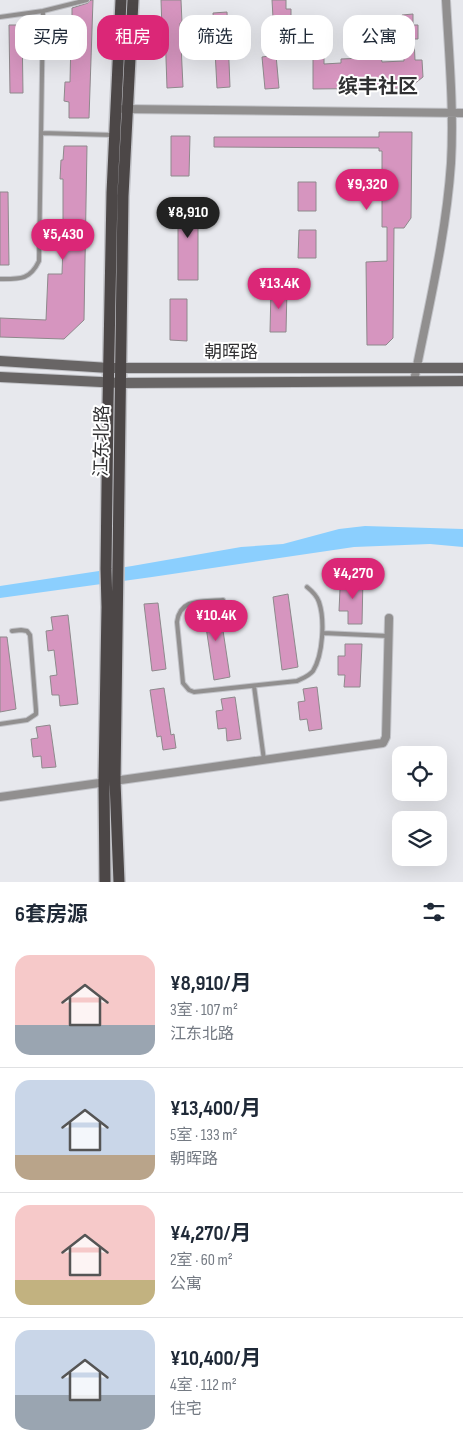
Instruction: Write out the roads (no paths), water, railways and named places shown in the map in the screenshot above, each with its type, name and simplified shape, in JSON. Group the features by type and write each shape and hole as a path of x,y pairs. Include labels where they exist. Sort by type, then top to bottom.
{"main road":[{"name":"江东北路","path":"112,600 106,570 108,382 115,368 123,196 121,0"},
{"name":"江东北路","path":"105,882 110,781 112,600 118,560 121,383 115,368 112,193 115,135 121,109 133,0"},
{"name":"朝晖路","path":"0,361 115,368 463,368"},
{"name":"朝晖路","path":"0,377 121,383 463,382"},
{"name":"江东北路","path":"110,781 119,882"}],"street":[{"path":"414,381 448,196 451,162 451,113 446,0"},
{"path":"121,109 463,113"},
{"path":"0,797 383,743 386,737 389,618"}],"lane":[{"path":"0,17 43,11 87,0"},
{"path":"0,279 26,278 34,271 39,260 43,11"},
{"path":"41,133 115,135"},
{"path":"223,600 188,603 181,609 177,622 183,683 189,690 194,692 297,681 307,677 313,670 323,633 319,602 314,593 307,587"},
{"path":"0,724 27,720 36,714 30,635 27,631 12,631"},
{"path":"323,633 388,636"},
{"path":"254,686 264,760"}],"water":[{"path":"365,526 463,529 463,547 430,544 354,547 0,598 0,586 241,547 283,544 339,529"}],"district":[{"name":"缤丰社区","path":"378,87"}]}
